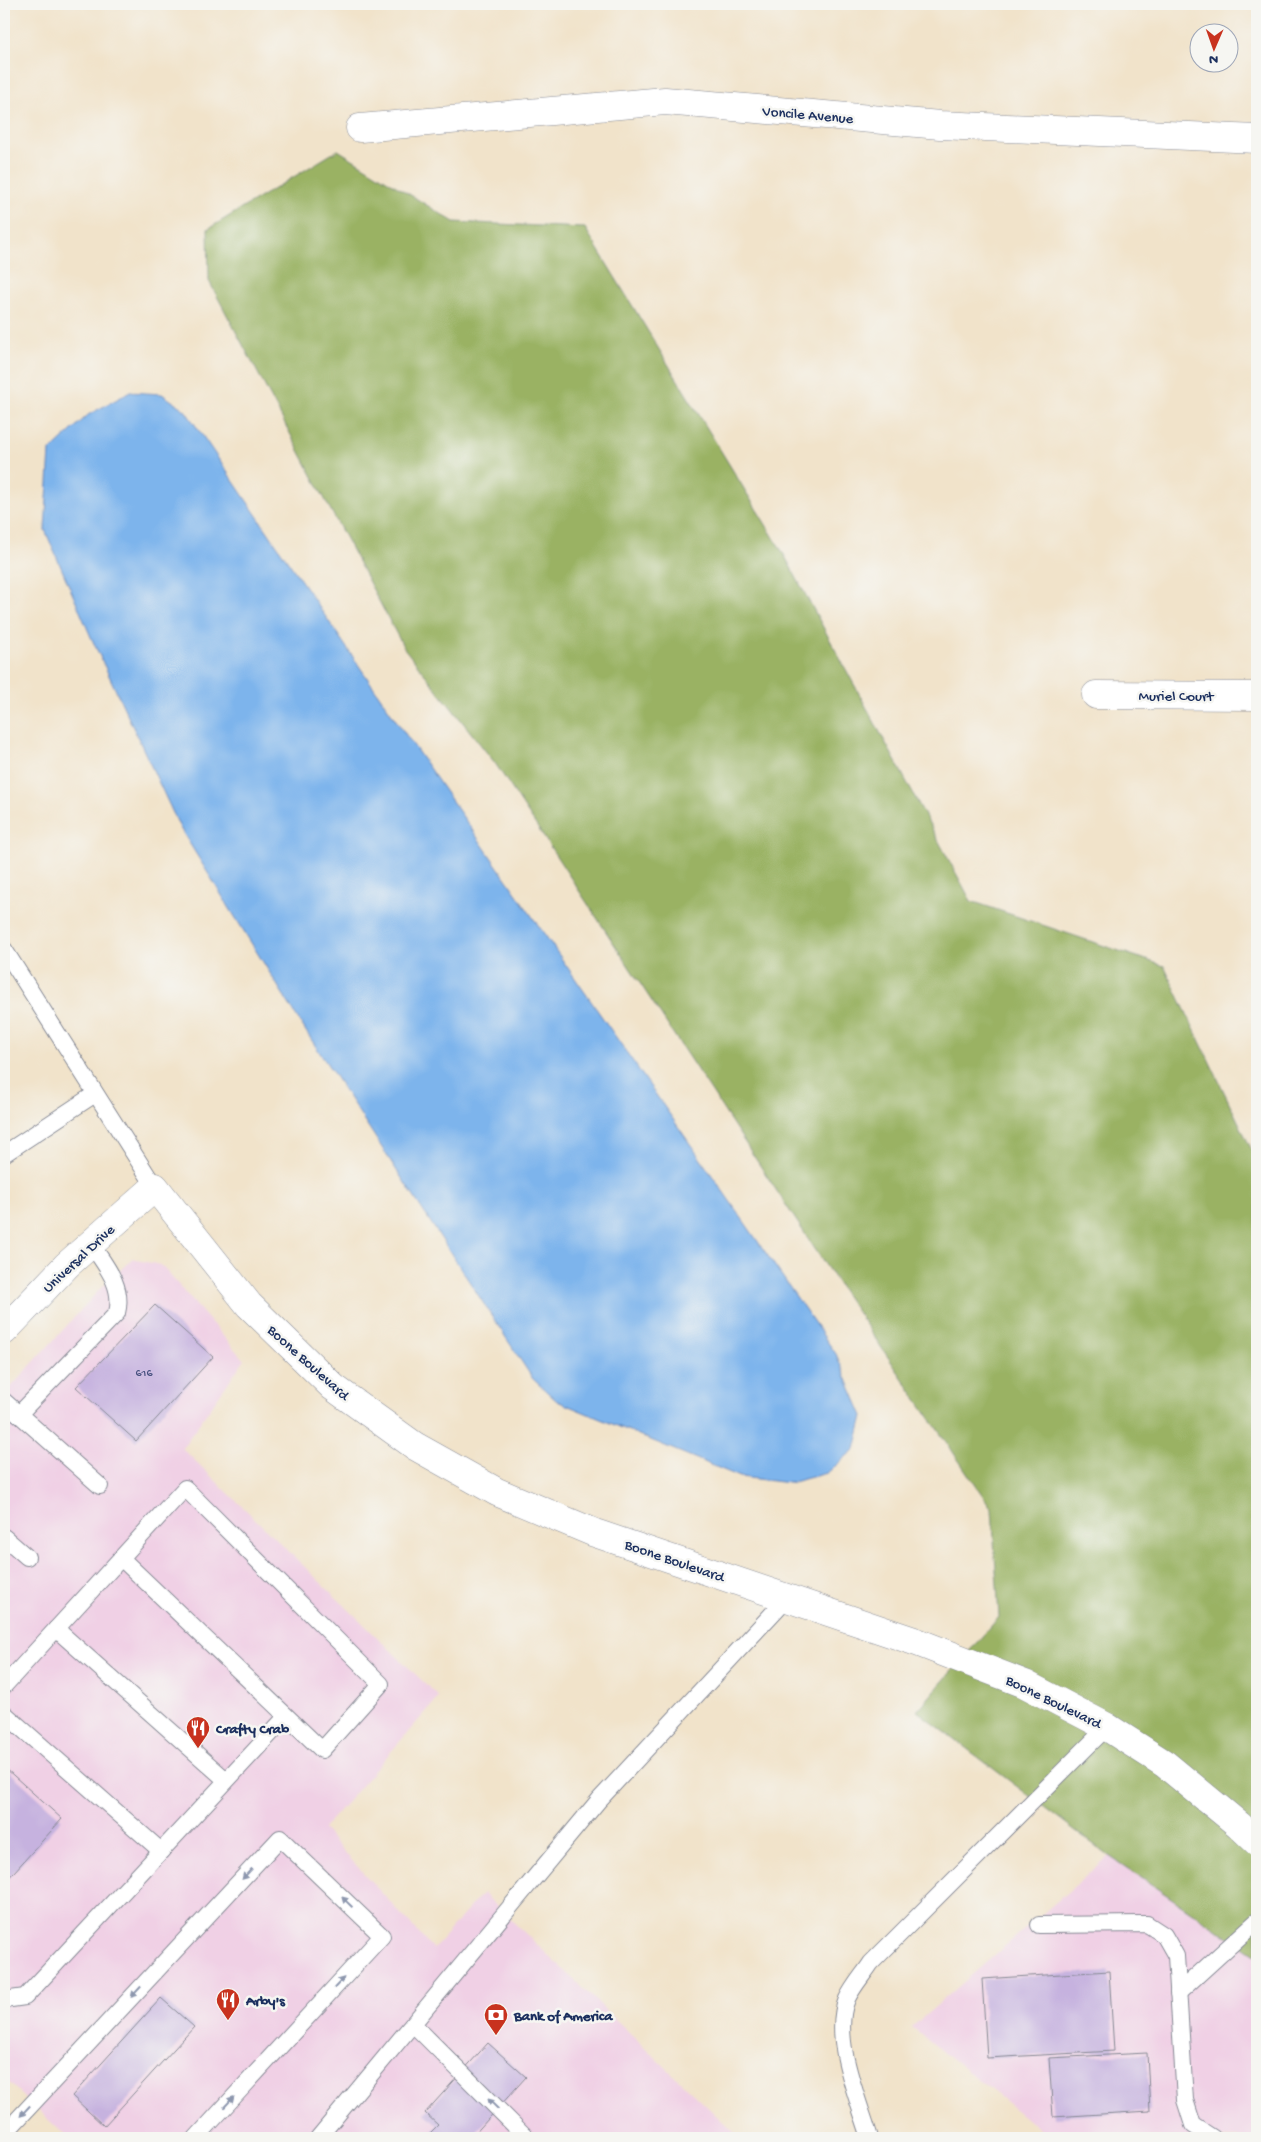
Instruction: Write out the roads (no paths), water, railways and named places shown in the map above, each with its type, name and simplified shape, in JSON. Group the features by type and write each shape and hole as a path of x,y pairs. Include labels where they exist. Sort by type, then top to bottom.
{"street":[{"name":"Voncile Avenue","path":"360,128 666,101 940,125 1257,139"},
{"name":"Muriel Court","path":"1096,696 1257,696"},
{"name":"Universal Drive","path":"4,1331 67,1265 155,1187"},
{"name":"Boone Boulevard","path":"155,1187 249,1305 334,1387 415,1446 497,1492 595,1533 917,1642 1025,1684 1107,1727 1165,1764 1257,1842"}],"lane":[{"path":"4,949 155,1187"},
{"path":"4,1154 95,1094"},
{"path":"19,1414 117,1314 120,1304 118,1290 112,1274 91,1244"},
{"path":"4,1401 100,1486"},
{"path":"4,1686 56,1629 185,1488 381,1684 322,1750 121,1558"},
{"path":"4,1537 27,1557"},
{"path":"318,2138 599,1800 787,1598"},
{"path":"56,1629 226,1780"},
{"path":"4,1713 161,1851"},
{"path":"4,2000 25,1997 286,1717"},
{"path":"870,2138 843,2048 841,2025 848,1997 872,1963 1107,1727"},
{"path":"4,2134 280,1838 382,1936 196,2138"},
{"path":"1178,1993 1257,1921"},
{"path":"1038,1925 1147,1924 1164,1935 1176,1956 1185,2100 1193,2125 1213,2138"},
{"path":"413,2024 527,2138"}],"water":[{"path":"130,392 162,394 185,410 402,729 836,1354 863,1416 855,1449 827,1473 789,1483 740,1477 557,1401 533,1379 307,1033 180,828 91,637 45,530 50,451 88,415"}],"place":[{"name":"Crafty Crab","path":"198,1749"},
{"name":"Arby's","path":"228,2021"},
{"name":"Bank of America","path":"496,2036"}]}
